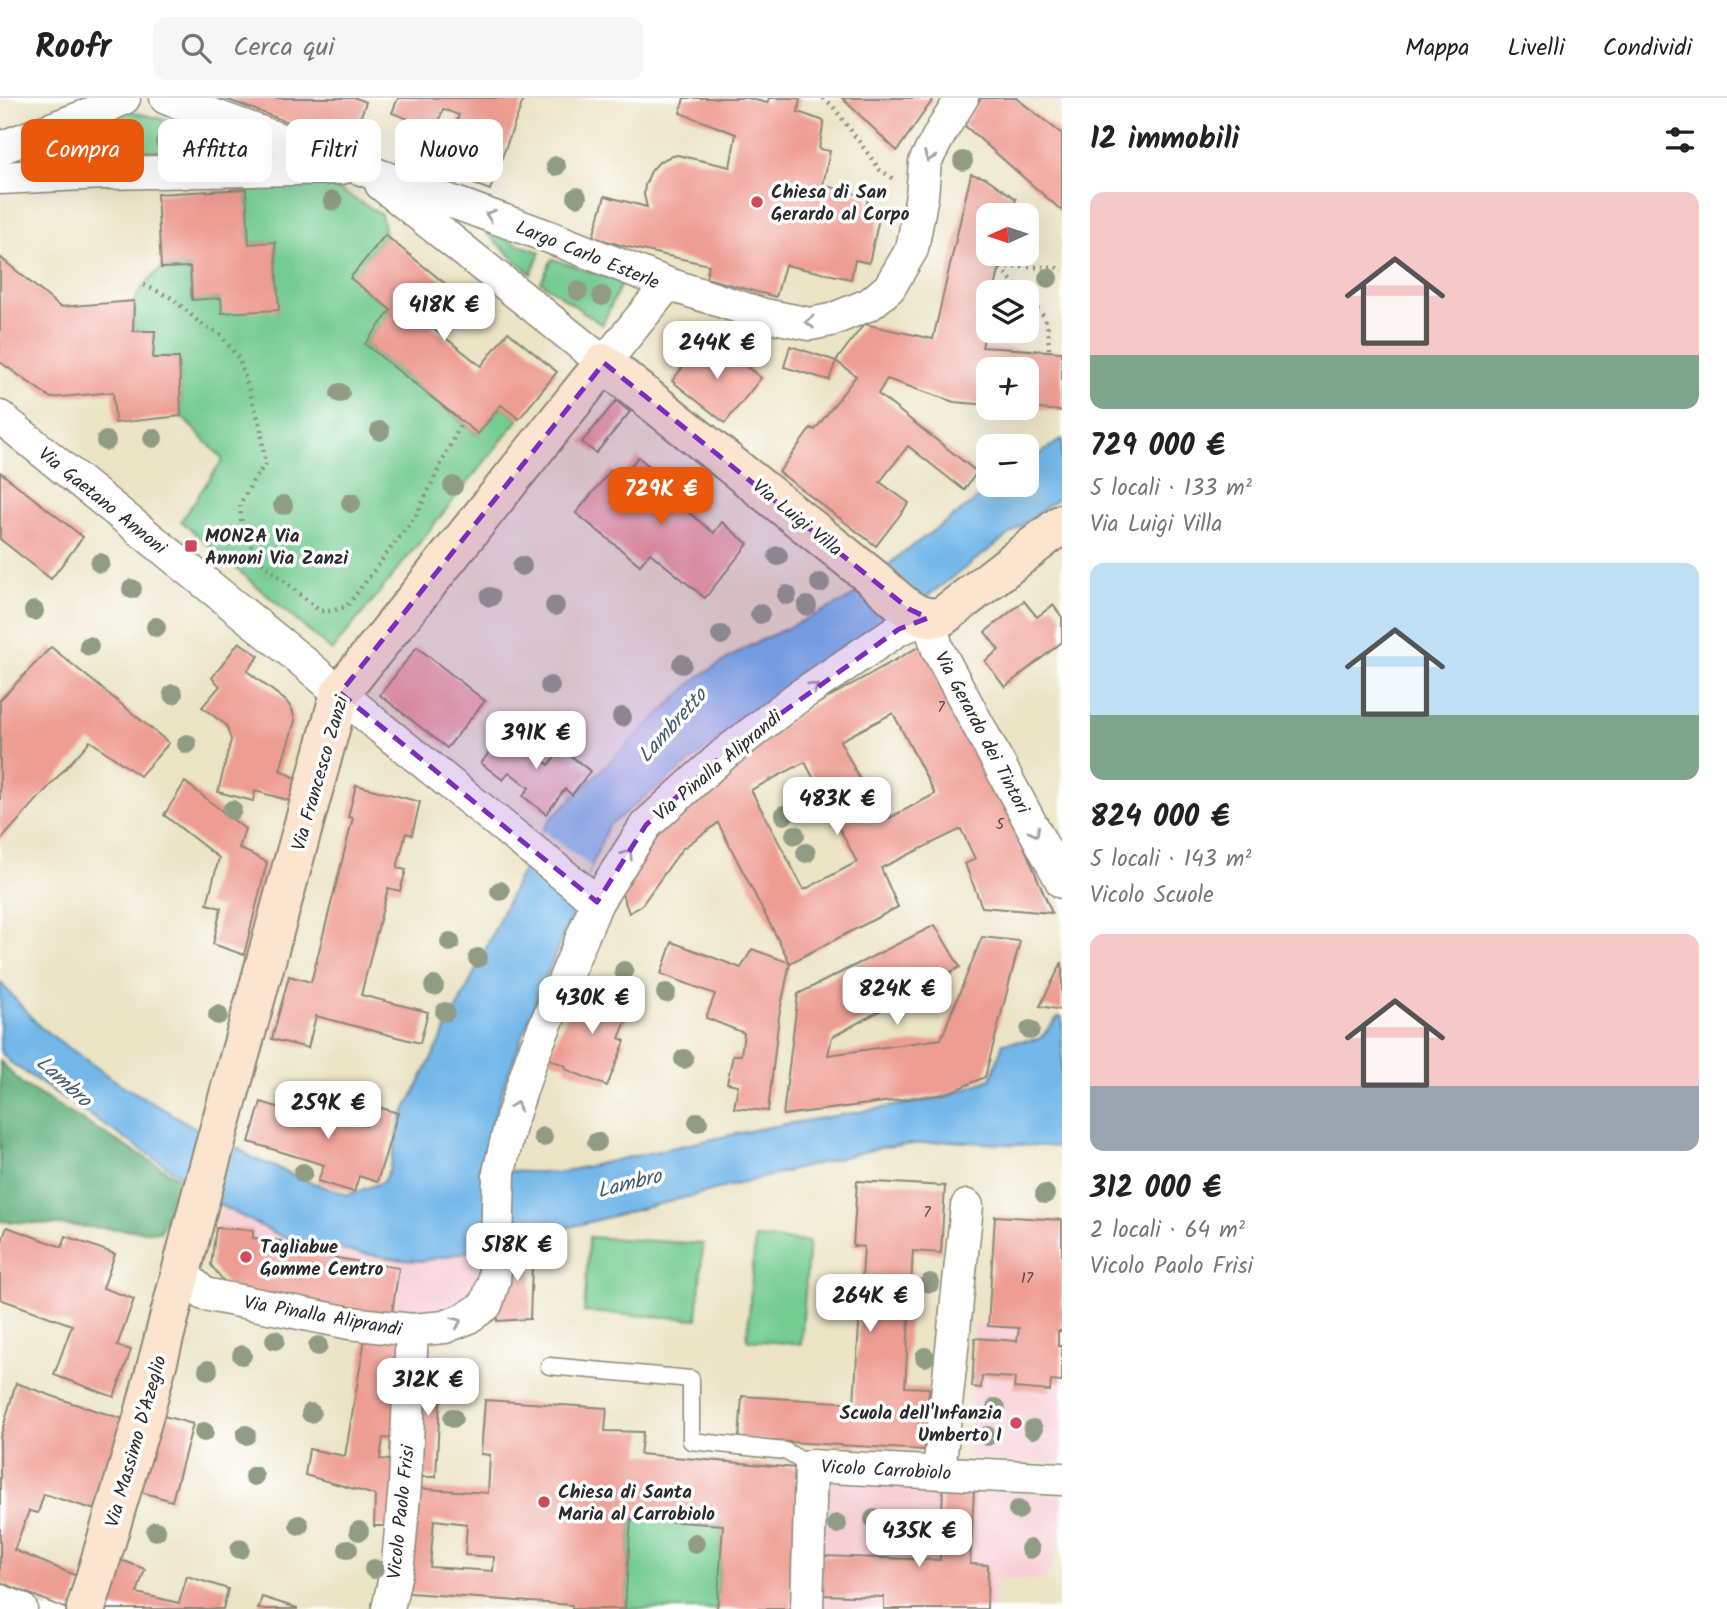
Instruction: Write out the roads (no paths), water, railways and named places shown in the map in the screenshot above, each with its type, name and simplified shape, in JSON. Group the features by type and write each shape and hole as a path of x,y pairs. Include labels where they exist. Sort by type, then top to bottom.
{"street":[{"path":"0,148 91,114 124,98"},
{"name":"Largo Carlo Esterle","path":"166,98 286,141"},
{"path":"668,284 764,315 810,324 831,320 870,304 889,288 912,249 925,162 962,98"},
{"path":"201,110 201,119"},
{"path":"89,119 91,114"},
{"name":"Largo Carlo Esterle","path":"378,182 604,363 668,284 381,175"},
{"name":"Largo Carlo Esterle","path":"0,178 21,177"},
{"name":"Via Luigi Villa","path":"604,363 918,614"},
{"name":"Via Francesco Zanzi","path":"181,1272 340,693 604,363"},
{"name":"Via Gaetano Annoni","path":"0,416 301,660 381,729 592,897"},
{"name":"Via Pinalla Aliprandi","path":"181,1272 204,1294 350,1323 412,1330 445,1328 486,1305 494,1281 499,1172 512,1118 592,897 646,825 723,755 798,697 918,614 934,619 943,616 1062,524"},
{"name":"Via Gerardo dei Tintori","path":"918,614 1062,882"},
{"path":"939,1472 967,1206"},
{"name":"Via Massimo D'Azeglio","path":"86,1609 143,1418 181,1272"},
{"name":"Vicolo Paolo Frisi","path":"387,1609 398,1563 405,1484 412,1330"},
{"name":"Vicolo Carrobiolo","path":"807,1609 811,1466 1062,1479"},
{"path":"0,1601 21,1609"}],"lane":[{"path":"549,1366 691,1378 691,1441 785,1451 811,1466"}],"water":[{"path":"1062,439 1062,495 886,627 717,741 608,826 504,1085 479,1170 557,1173 763,1128 941,1098 991,1079 1003,1043 1040,1039 1058,1017 1062,1017 1062,1147 947,1141 883,1147 554,1231 506,1248 488,1247 423,1261 403,1260 299,1243 223,1207 186,1179 11,1063 0,1051 0,982 41,1028 117,1082 201,1131 253,1158 348,1195 383,1182 390,1168 401,1119 548,821 698,677 749,646 849,599 901,554 980,497 1039,497 1039,455"}],"place":[{"name":"Chiesa di San Gerardo al Corpo","path":"757,202"},
{"name":"MONZA Via Annoni Via Zanzi","path":"191,546"},
{"name":"Tagliabue Gomme Centro","path":"246,1257"},
{"name":"Scuola dell'Infanzia Umberto I","path":"1016,1423"},
{"name":"Chiesa di Santa Maria al Carrobiolo","path":"544,1502"}],"water label":[{"name":"Lambretto","path":"672,725"},
{"name":"Lambro","path":"64,1081"},
{"name":"Lambro","path":"629,1183"}]}
